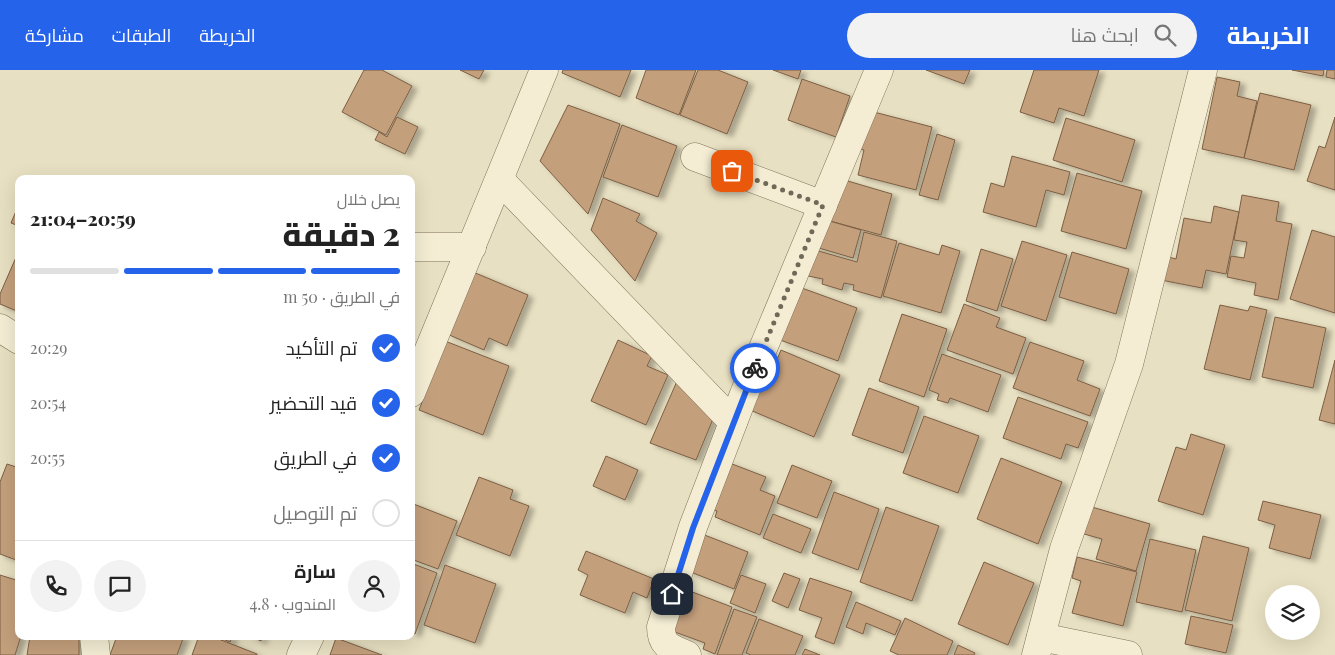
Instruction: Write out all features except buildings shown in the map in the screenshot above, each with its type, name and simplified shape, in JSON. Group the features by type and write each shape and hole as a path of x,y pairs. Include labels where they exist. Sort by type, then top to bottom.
{"street":[{"path":"415,383 544,70"},
{"path":"686,655 668,646 661,636 661,627 693,528 733,422 878,70"},
{"path":"1128,655 1039,646 1064,549 1129,364 1203,70"},
{"path":"695,157 823,205"},
{"path":"500,180 733,422"},
{"path":"415,247 472,247"},
{"path":"0,328 15,337"},
{"path":"94,640 96,655"},
{"path":"301,655 308,640"}],"way so far":[{"path":"732,171 823,205 755,368"}],"route":[{"path":"672,594 693,528 755,368"}]}
